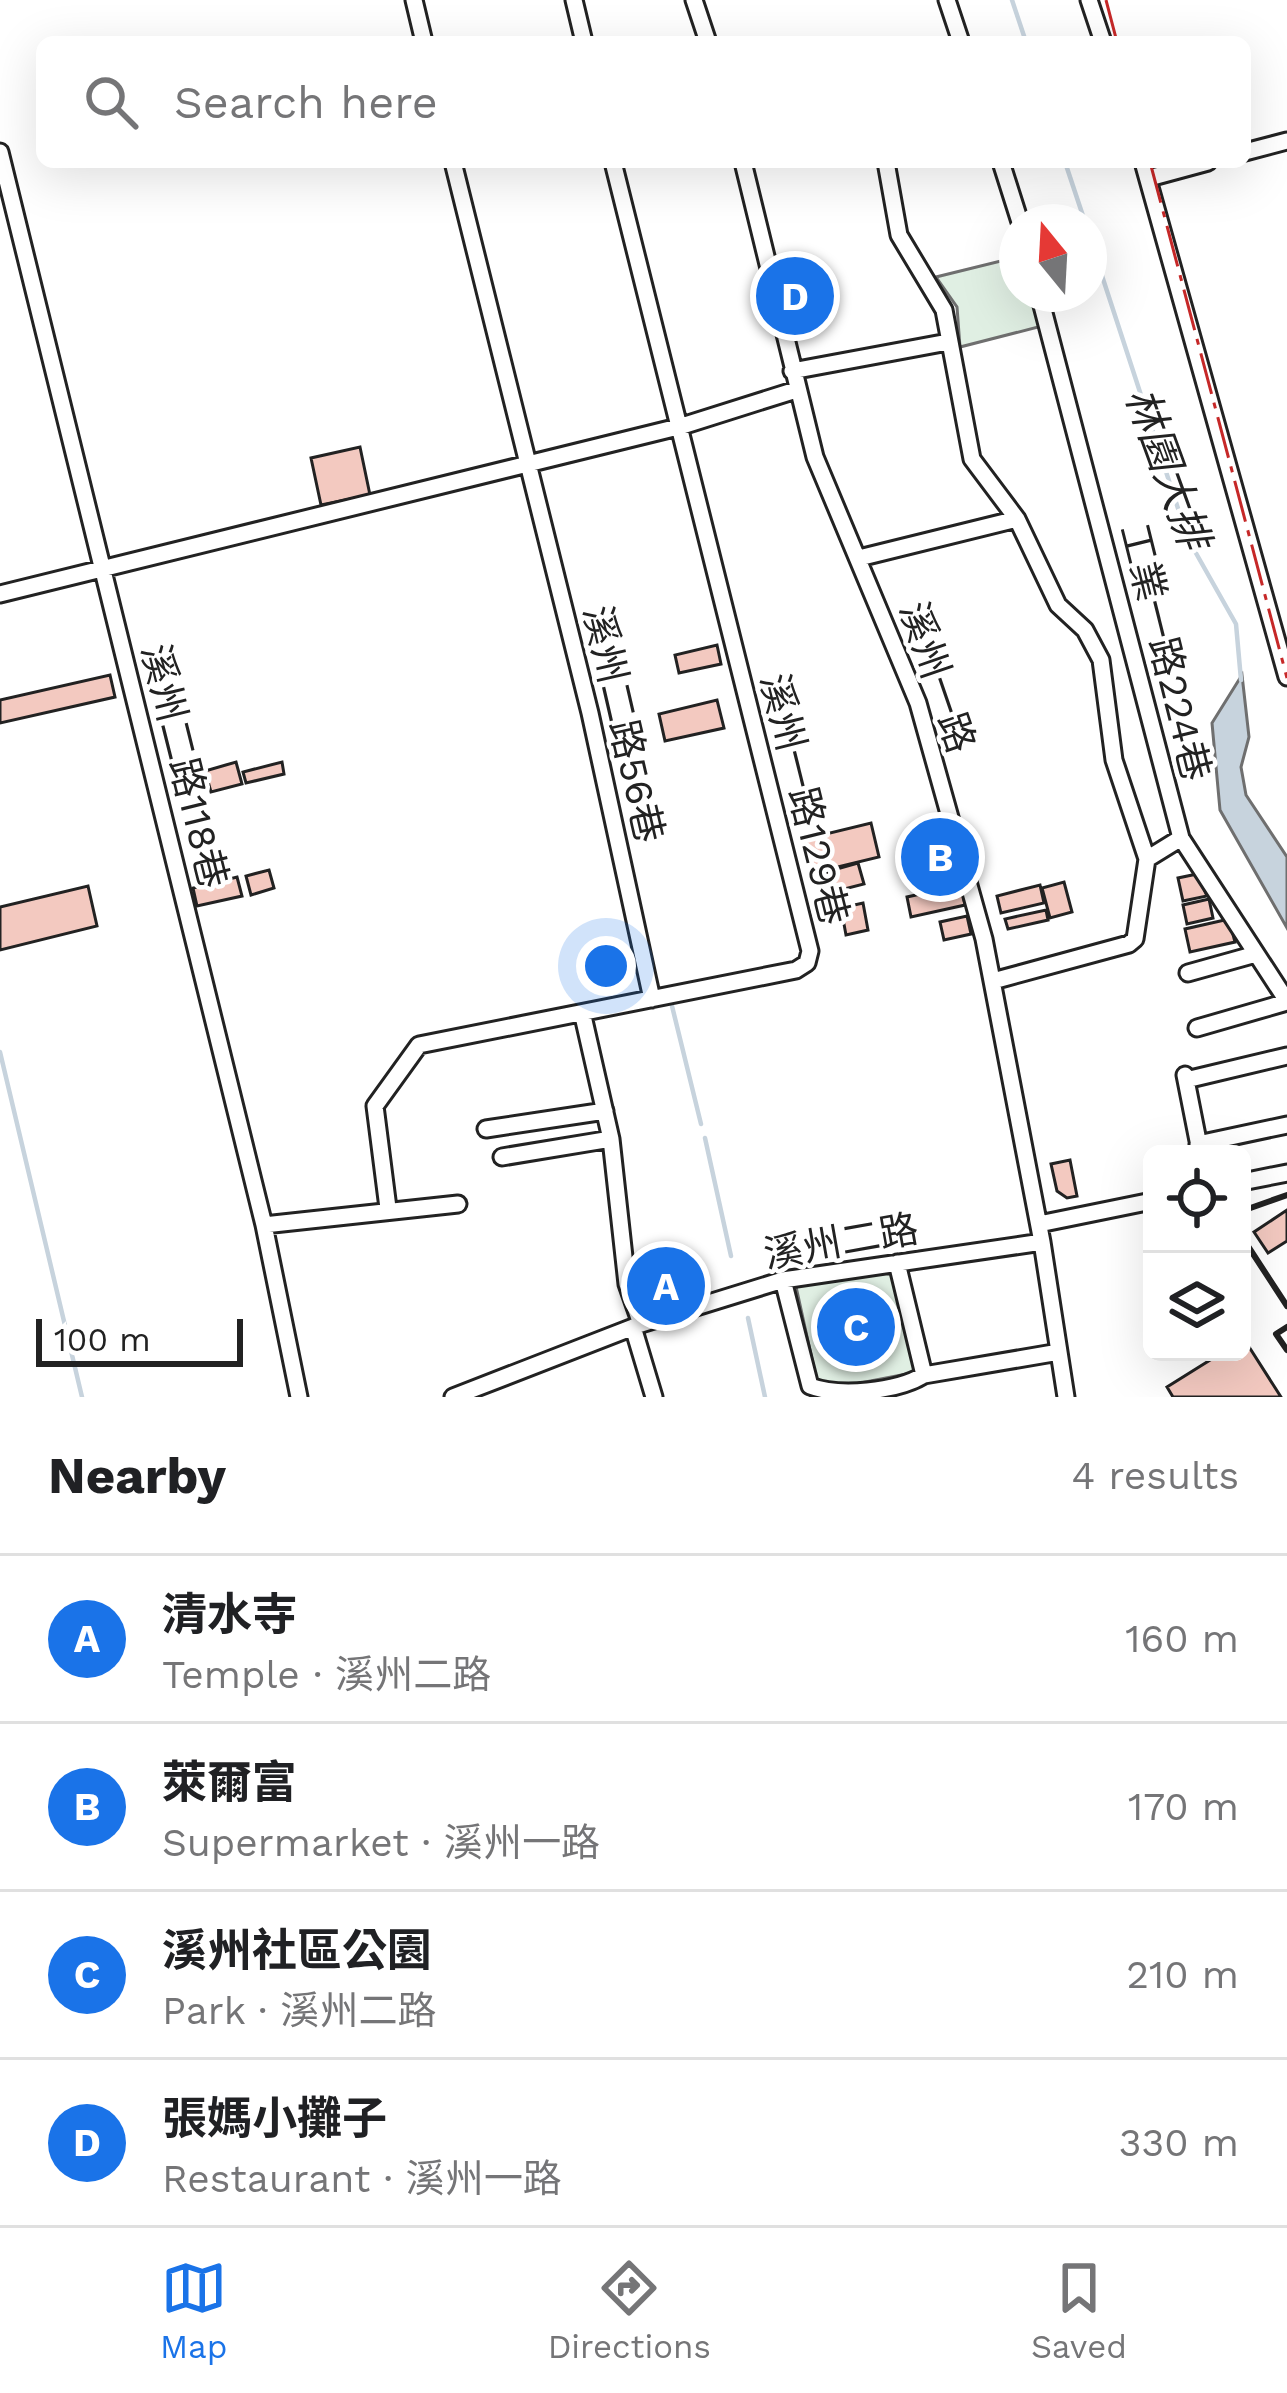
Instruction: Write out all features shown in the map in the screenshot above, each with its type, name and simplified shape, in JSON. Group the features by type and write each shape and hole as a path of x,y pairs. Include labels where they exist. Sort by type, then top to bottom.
{"street":[{"path":"413,0 422,36"},
{"path":"574,0 583,36"},
{"path":"694,0 706,36"},
{"path":"947,0 959,36"},
{"path":"1089,0 1101,36"},
{"path":"1251,150 1287,141"},
{"name":"溪州二路118巷","path":"0,152 264,1226 299,1397"},
{"name":"溪州二路56巷","path":"454,168 590,713 652,999"},
{"path":"615,168 682,426"},
{"name":"溪州一路","path":"743,168 815,457 918,703 993,981 1041,1233 1066,1397"},
{"path":"887,168 899,235 944,310 972,459 1017,519 1058,605 1085,630 1101,660 1114,760 1147,859 1135,939 1129,944 993,981"},
{"path":"1002,168 1014,204"},
{"path":"1146,170 1287,677"},
{"name":"工業一路224巷","path":"1044,312 1181,838 1287,1002"},
{"path":"792,371 948,343"},
{"path":"0,594 682,426 796,390"},
{"name":"溪州一路129巷","path":"388,1208 375,1106 418,1045 583,1016 796,970 807,963 810,952 758,756 682,426"},
{"path":"859,558 1017,519"},
{"path":"1147,859 1181,838"},
{"path":"1188,973 1256,954"},
{"path":"1197,1028 1287,1002"},
{"path":"583,1016 611,1139 627,1284 654,1397"},
{"path":"1198,1145 1185,1076 1287,1057"},
{"path":"486,1129 605,1111"},
{"path":"1214,1145 1287,1126"},
{"path":"502,1157 611,1139"},
{"path":"1251,1180 1287,1173"},
{"path":"264,1226 388,1208 458,1204"},
{"name":"溪州二路","path":"453,1397 637,1326 783,1280 897,1263 1041,1233 1143,1204"},
{"path":"897,1263 916,1385"},
{"path":"783,1280 811,1386 836,1395 916,1385 1059,1352"}],"green space":[{"path":"999,261 999,312 1042,312 1046,325 960,347 957,307 936,277"},
{"path":"896,1266 917,1372 819,1391 795,1282"}],"shaded area":[{"path":"1242,675 1249,737 1241,767 1246,795 1287,857 1287,928 1220,810 1212,723"}],"building":[{"path":"360,447 370,495 321,505 311,458"},
{"path":"717,645 721,664 679,673 675,655"},
{"path":"110,675 115,697 0,723 0,700"},
{"path":"717,700 724,728 665,741 659,714"},
{"path":"236,762 242,784 211,792 205,771"},
{"path":"282,762 284,774 246,783 243,772"},
{"path":"871,823 879,857 813,873 805,839"},
{"path":"858,863 864,884 821,895 818,880 827,878 826,872"},
{"path":"269,870 274,888 251,895 246,876"},
{"path":"1197,874 1207,896 1183,901 1178,878"},
{"path":"237,877 242,896 197,906 193,888"},
{"path":"1064,882 1072,912 1050,918 1042,888"},
{"path":"961,885 965,905 911,917 907,897"},
{"path":"1040,885 1044,903 1001,913 997,896"},
{"path":"88,886 97,926 0,950 0,907"},
{"path":"1209,899 1213,918 1187,924 1183,905"},
{"path":"863,903 868,930 846,935 841,908"},
{"path":"1046,910 1048,920 1008,929 1005,919"},
{"path":"967,916 971,934 944,940 940,922"},
{"path":"1229,919 1235,942 1190,952 1185,929"},
{"path":"1070,1160 1077,1196 1067,1198 1057,1191 1051,1164"},
{"path":"1287,1210 1287,1241 1268,1253 1254,1232"},
{"path":"1251,1350 1281,1397 1173,1397 1167,1387 1209,1361 1251,1361"}],"waterway":[{"name":"林園大排","path":"1012,0 1024,36"},
{"name":"林園大排","path":"1067,168 1079,204"},
{"name":"林園大排","path":"1107,291 1188,539 1236,624 1241,680"},
{"path":"672,1006 701,1124"},
{"path":"0,1052 82,1397"},
{"path":"705,1138 731,1256"},
{"path":"748,1318 765,1397"}],"wall":[{"path":"1251,1208 1287,1195"},
{"path":"1251,1251 1287,1306"},
{"path":"1287,1327 1276,1334 1287,1350"}],"power":[{"path":"1106,0 1115,36"},
{"path":"1152,168 1287,678"}],"place":[{"name":"張媽小攤子","path":"795,296"},
{"name":"萊爾富","path":"940,857"},
{"name":"清水寺","path":"666,1286"},
{"name":"溪州社區公園","path":"856,1327"}]}
